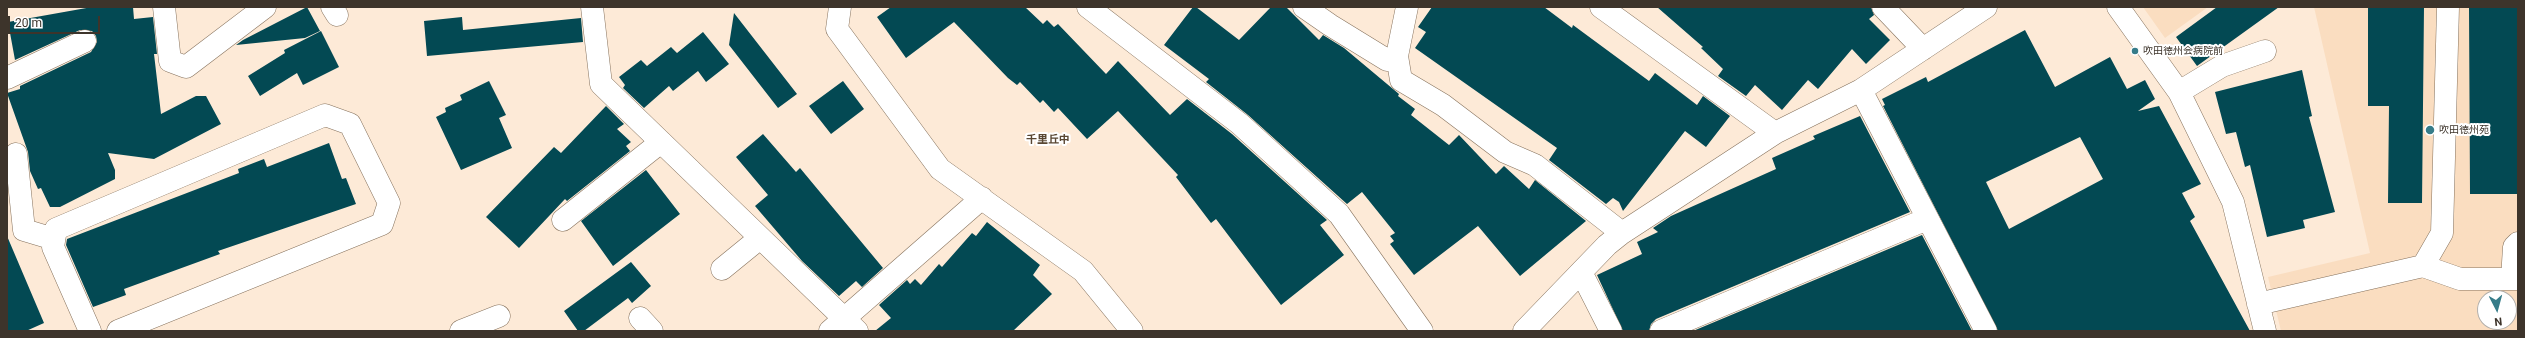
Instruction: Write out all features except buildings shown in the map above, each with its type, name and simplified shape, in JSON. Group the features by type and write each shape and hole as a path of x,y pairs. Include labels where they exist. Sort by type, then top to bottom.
{"street":[{"path":"164,7 170,61 186,67 265,7"},
{"path":"592,7 601,84 760,238 844,327 982,198"},
{"path":"840,7 837,29 940,168 1083,271 1132,331"},
{"path":"1088,7 1240,124 1339,214 1422,331"},
{"path":"1304,7 1330,26 1387,60 1397,56"},
{"path":"1407,7 1397,56 1401,80 1443,105 1505,152 1535,165 1622,233"},
{"path":"1883,7 1923,49"},
{"path":"1524,331 1607,245 1622,233 1775,133 1861,90 1986,7"},
{"path":"2118,7 2179,92 2233,202 2264,331"},
{"path":"2423,266 2442,233 2448,7"},
{"path":"1607,9 1775,133"},
{"path":"7,77 85,41"},
{"path":"2179,92 2222,66 2265,51"},
{"path":"1861,90 1986,331"},
{"path":"90,331 53,247 56,229 325,115 350,124 389,204 382,224 118,331"},
{"path":"564,220 661,142"},
{"path":"16,154 24,230 54,239"},
{"path":"1661,331 1927,218"},
{"path":"722,269 760,238"},
{"path":"2258,304 2423,266 2460,279 2515,279 2514,247 2518,243"},
{"path":"1581,272 1611,331"},
{"path":"461,331 498,316"}],"shaded area":[{"path":"2143,7 2208,7 2165,38"},
{"name":"吹田徳州苑","path":"2314,7 2518,7 2518,331 2281,331 2268,277 2370,253"}],"place":[{"name":"吹田徳州会病院前","path":"2135,51"},
{"name":"吹田徳州苑","path":"2430,130"}],"district":[{"name":"千里丘中","path":"1048,140"}]}
